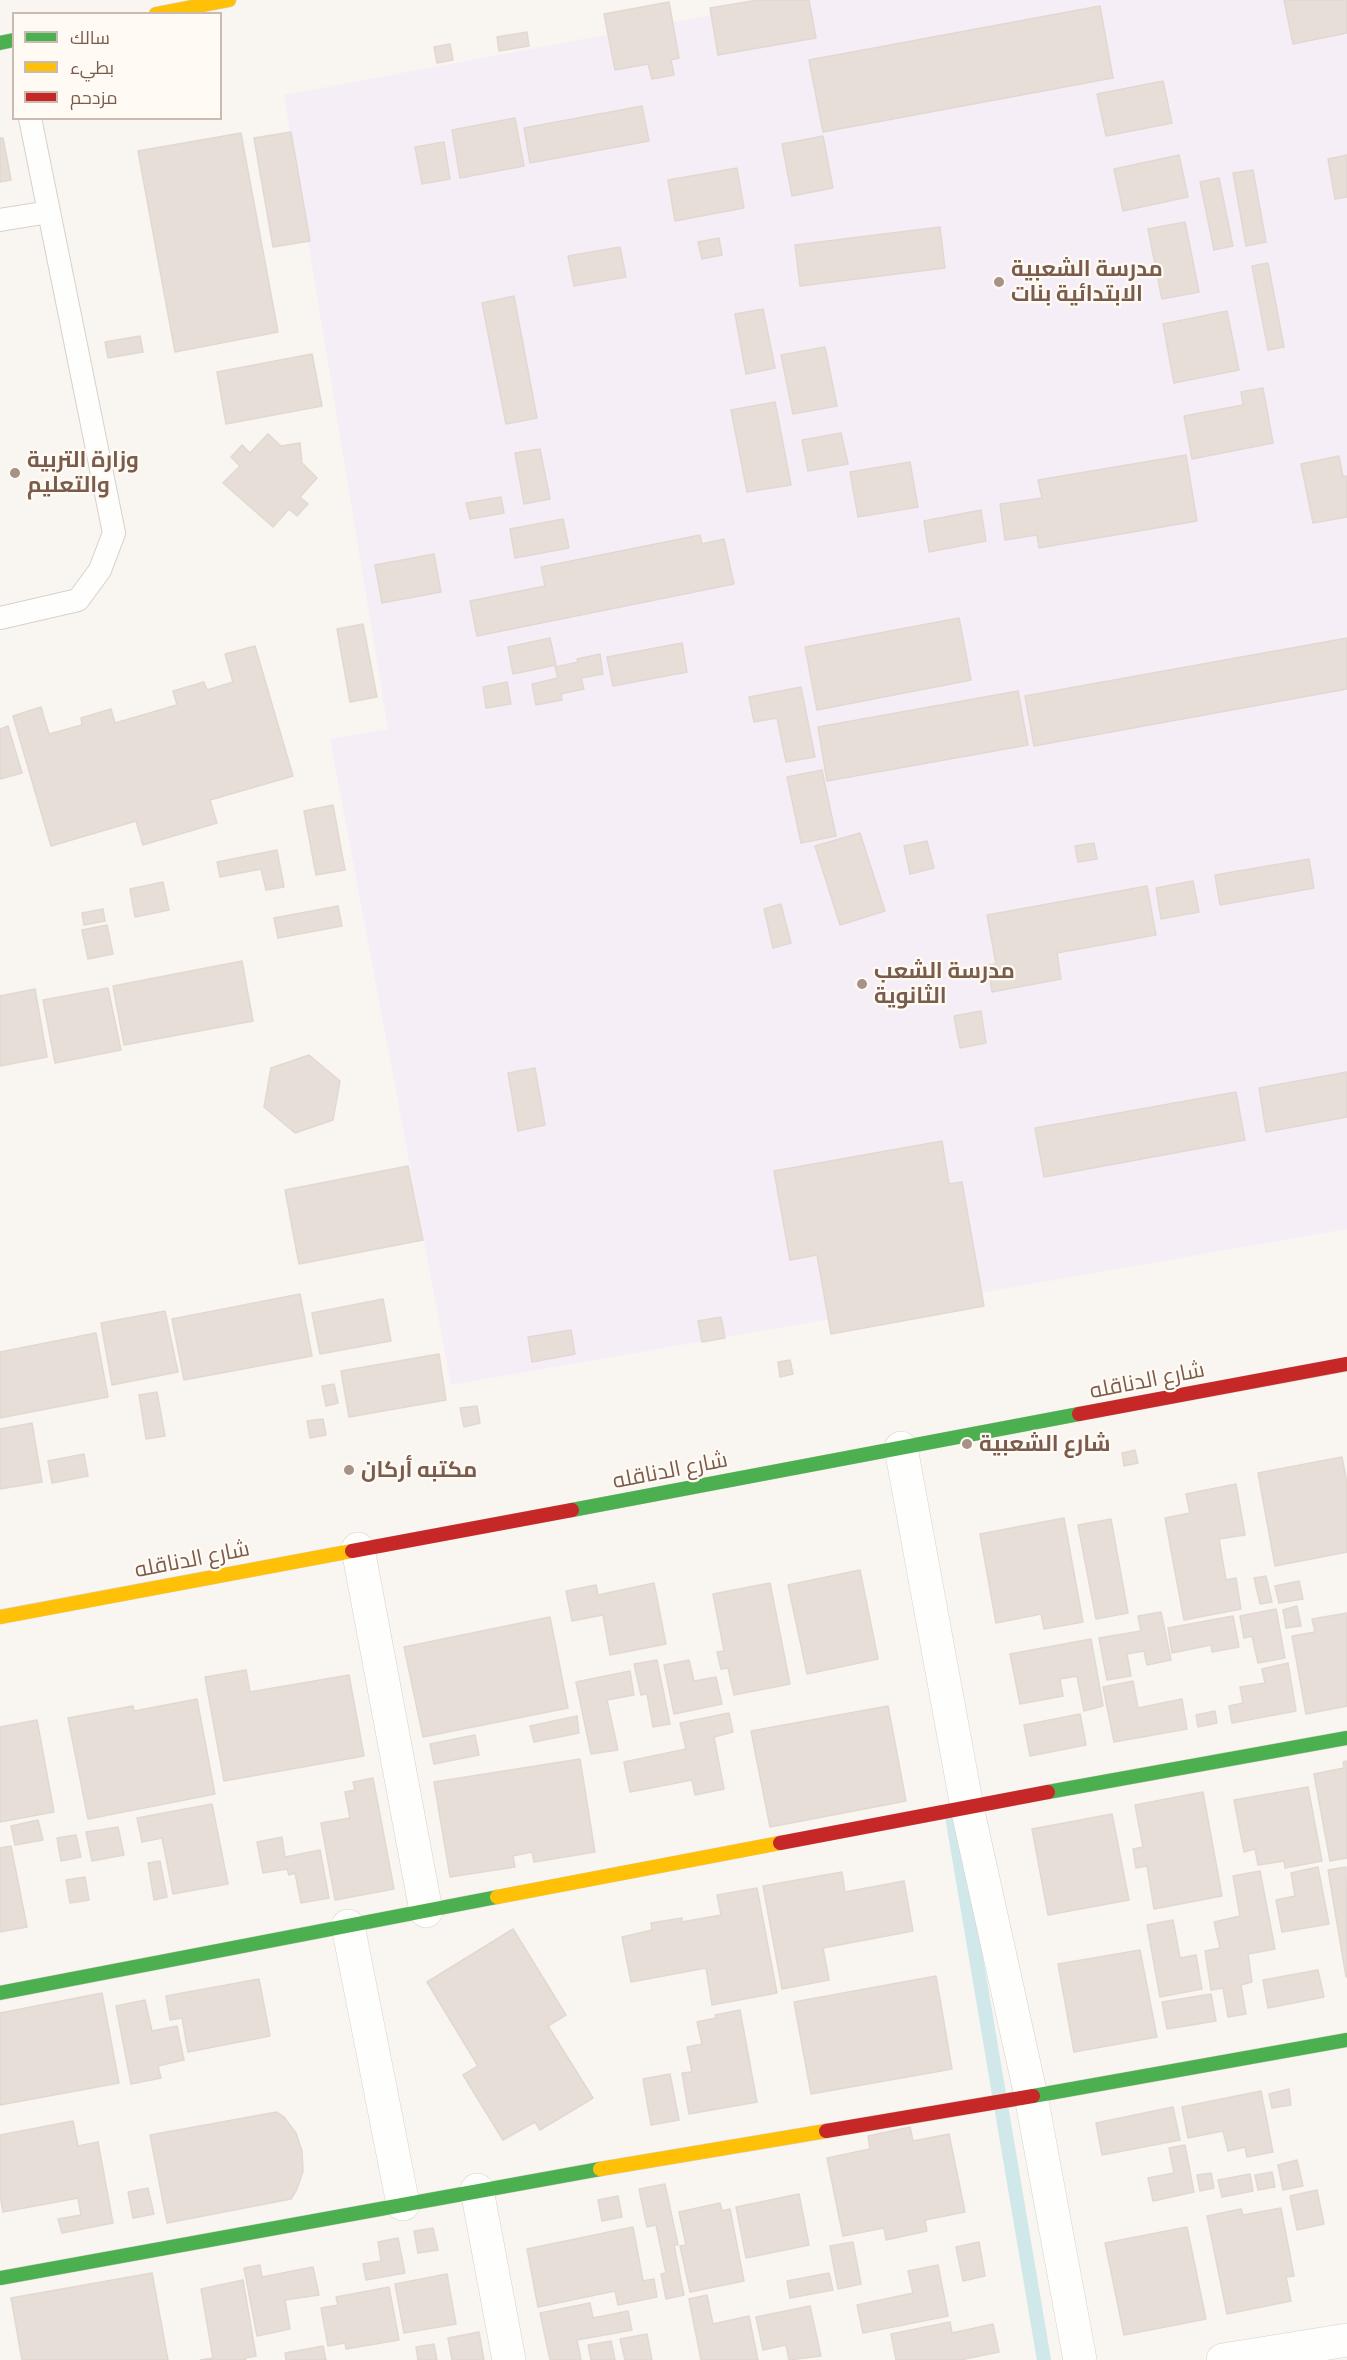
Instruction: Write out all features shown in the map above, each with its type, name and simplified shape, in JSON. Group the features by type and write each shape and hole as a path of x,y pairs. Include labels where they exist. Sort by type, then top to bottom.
{"street":[{"path":"166,12 229,0"},
{"name":"شارع الدناقله","path":"0,1617 1347,1366"},
{"path":"901,1448 967,1807 1030,2096 1080,2360"},
{"path":"358,1550 426,1911"},
{"path":"0,1993 967,1807 1347,1738"},
{"path":"348,1926 403,2204"},
{"path":"0,2278 477,2190 1347,2040"},
{"path":"477,2190 508,2360"},
{"path":"1223,2360 1347,2340"}],"lane":[{"path":"0,618 78,600 100,570 114,533 30,120"},
{"path":"0,220 49,212"}],"shaded area":[{"path":"792,0 1347,0 1347,1229 451,1385 330,739 388,729 284,95"}],"building":[{"path":"758,0 809,0 816,38 718,55 710,8"},
{"path":"1284,0 1347,0 1347,33 1293,44"},
{"path":"669,2 679,58 671,60 674,75 652,79 648,64 615,70 604,14"},
{"path":"1100,6 1113,78 823,132 809,60"},
{"path":"527,32 529,46 499,51 497,37"},
{"path":"450,44 453,60 437,63 434,47"},
{"path":"1163,81 1172,123 1106,136 1097,94"},
{"path":"642,106 649,141 530,163 524,128"},
{"path":"515,118 524,166 460,178 452,130"},
{"path":"291,132 310,241 273,247 254,138"},
{"path":"241,133 278,332 175,352 138,151"},
{"path":"823,136 833,188 792,196 782,144"},
{"path":"0,138 3,138 11,180 0,182"},
{"path":"444,142 450,179 422,184 415,147"},
{"path":"1179,155 1188,197 1123,211 1114,169"},
{"path":"1347,155 1347,197 1335,199 1328,159"},
{"path":"737,168 744,208 675,221 668,180"},
{"path":"1253,170 1266,242 1246,246 1233,173"},
{"path":"1219,178 1233,246 1214,250 1200,182"},
{"path":"1185,222 1199,292 1162,299 1148,229"},
{"path":"940,227 945,268 800,286 795,245"},
{"path":"719,238 722,255 702,259 698,242"},
{"path":"620,247 626,277 574,286 568,256"},
{"path":"1268,263 1284,347 1268,350 1252,266"},
{"path":"514,296 537,418 506,424 482,303"},
{"path":"763,309 775,368 746,374 735,314"},
{"path":"1227,311 1239,370 1174,383 1163,324"},
{"path":"140,336 143,352 108,358 105,342"},
{"path":"825,347 837,406 793,414 781,355"},
{"path":"312,354 322,406 226,424 217,372"},
{"path":"1263,388 1273,443 1192,459 1184,416 1243,405 1241,392"},
{"path":"775,402 791,485 747,492 731,410"},
{"path":"841,433 848,464 808,471 802,440"},
{"path":"268,434 281,446 300,443 302,463 317,478 300,497 308,504 297,516 289,509 273,527 223,483 240,466 231,457 242,445 250,453"},
{"path":"540,449 550,499 524,504 515,453"},
{"path":"1186,455 1197,521 1039,548 1037,535 1005,540 1000,504 1042,498 1038,480"},
{"path":"1339,456 1343,477 1347,476 1347,517 1313,523 1301,464"},
{"path":"910,462 918,507 858,517 850,472"},
{"path":"501,497 504,513 470,519 466,503"},
{"path":"981,510 986,541 929,552 924,521"},
{"path":"563,519 569,548 515,558 510,529"},
{"path":"700,535 702,544 724,539 734,584 477,636 470,601 545,586 541,567"},
{"path":"434,554 441,592 382,603 375,565"},
{"path":"959,618 971,680 817,710 805,647"},
{"path":"363,624 377,697 350,702 337,629"},
{"path":"550,638 556,665 513,674 508,647"},
{"path":"1347,638 1347,689 1034,746 1025,696"},
{"path":"682,643 687,672 613,686 607,657"},
{"path":"255,646 293,776 210,800 217,823 143,845 136,821 51,846 13,716 41,707 49,734 82,725 81,718 111,709 115,723 177,705 173,691 204,682 207,690 233,682 225,654"},
{"path":"600,654 603,674 581,678 584,689 561,694 562,700 536,705 532,684 558,678 555,667"},
{"path":"507,682 511,704 486,708 483,687"},
{"path":"801,687 815,757 786,762 777,718 754,722 749,697"},
{"path":"1018,691 1028,745 827,781 818,727"},
{"path":"8,726 22,773 0,779 0,729"},
{"path":"822,770 836,836 801,843 787,777"},
{"path":"333,805 345,870 316,875 304,811"},
{"path":"860,833 885,911 840,925 815,846"},
{"path":"927,841 934,868 910,874 904,846"},
{"path":"1094,843 1097,859 1078,862 1075,846"},
{"path":"277,850 284,887 266,890 261,869 220,877 217,862"},
{"path":"1309,859 1314,888 1220,905 1215,875"},
{"path":"1193,881 1199,912 1161,919 1156,888"},
{"path":"163,882 169,910 135,917 130,889"},
{"path":"1147,886 1156,935 1057,953 1061,979 992,992 988,965 996,964 987,915"},
{"path":"781,904 791,943 773,948 764,909"},
{"path":"338,906 342,926 278,938 274,918"},
{"path":"103,909 105,921 84,925 82,913"},
{"path":"107,925 113,954 88,959 82,930"},
{"path":"242,961 253,1021 124,1045 113,986"},
{"path":"108,988 121,1050 55,1063 43,1000"},
{"path":"35,989 47,1057 0,1066 0,996"},
{"path":"981,1011 986,1043 960,1048 954,1016"},
{"path":"309,1055 340,1081 333,1120 295,1133 264,1107 271,1068"},
{"path":"535,1068 545,1125 518,1131 508,1073"},
{"path":"1347,1072 1347,1117 1266,1132 1259,1088"},
{"path":"1236,1092 1245,1140 1044,1177 1035,1128"},
{"path":"942,1141 949,1184 962,1182 984,1306 831,1334 817,1255 790,1260 774,1171"},
{"path":"408,1166 423,1240 299,1264 285,1190"},
{"path":"300,1294 312,1356 184,1380 172,1319"},
{"path":"383,1299 391,1341 320,1354 312,1313"},
{"path":"165,1311 178,1372 112,1385 101,1323"},
{"path":"721,1317 725,1338 702,1342 698,1321"},
{"path":"571,1330 575,1354 532,1362 528,1337"},
{"path":"96,1333 108,1397 0,1418 0,1352"},
{"path":"439,1354 446,1400 349,1417 341,1371"},
{"path":"790,1360 793,1374 780,1377 778,1362"},
{"path":"334,1384 338,1403 326,1406 322,1386"},
{"path":"157,1392 165,1436 146,1439 139,1395"},
{"path":"477,1406 480,1423 464,1427 460,1408"},
{"path":"323,1419 326,1435 310,1438 307,1421"},
{"path":"32,1423 42,1482 0,1489 0,1429"},
{"path":"1135,1450 1138,1463 1124,1466 1122,1453"},
{"path":"84,1454 88,1476 52,1483 48,1461"},
{"path":"1342,1457 1347,1483 1347,1552 1275,1566 1258,1473"},
{"path":"1236,1484 1245,1535 1219,1539 1226,1580 1236,1578 1241,1609 1184,1620 1165,1518 1190,1513 1186,1494"},
{"path":"1064,1518 1083,1622 1044,1629 1041,1614 996,1623 980,1534"},
{"path":"1111,1519 1128,1613 1096,1619 1078,1525"},
{"path":"860,1570 878,1659 807,1674 788,1585"},
{"path":"1266,1576 1272,1602 1260,1604 1254,1578"},
{"path":"1299,1581 1303,1599 1279,1603 1275,1586"},
{"path":"654,1583 666,1644 610,1655 603,1615 572,1621 566,1591 596,1585 598,1595"},
{"path":"770,1583 790,1684 734,1695 728,1668 721,1669 717,1652 724,1651 713,1594"},
{"path":"1297,1606 1301,1626 1286,1628 1283,1610"},
{"path":"1276,1609 1285,1658 1258,1663 1252,1636 1244,1638 1240,1616"},
{"path":"1161,1612 1171,1660 1147,1665 1144,1651 1127,1654 1131,1676 1107,1680 1099,1638 1141,1631 1138,1616"},
{"path":"1347,1613 1347,1706 1306,1714 1292,1636 1315,1632 1312,1619"},
{"path":"1233,1616 1239,1647 1212,1652 1211,1645 1172,1653 1168,1628"},
{"path":"550,1617 568,1708 423,1737 404,1647"},
{"path":"1091,1639 1103,1706 1084,1711 1077,1676 1060,1679 1063,1696 1020,1704 1010,1654"},
{"path":"657,1660 670,1724 653,1727 647,1694 641,1695 634,1664"},
{"path":"689,1660 694,1681 716,1677 722,1704 674,1714 664,1665"},
{"path":"1288,1663 1296,1711 1232,1723 1229,1706 1243,1703 1240,1687 1265,1683 1262,1669"},
{"path":"246,1670 250,1692 349,1675 364,1756 224,1781 205,1677"},
{"path":"630,1671 634,1695 607,1700 618,1750 591,1754 576,1682"},
{"path":"1133,1681 1138,1708 1182,1699 1187,1729 1114,1742 1103,1687"},
{"path":"197,1699 215,1794 88,1819 68,1718 133,1706 134,1711"},
{"path":"888,1706 906,1801 770,1827 751,1731"},
{"path":"1215,1711 1217,1723 1198,1727 1196,1715"},
{"path":"729,1713 733,1732 714,1737 724,1789 695,1795 692,1780 630,1792 624,1762 686,1749 680,1723"},
{"path":"1080,1714 1086,1745 1030,1756 1024,1725"},
{"path":"577,1716 579,1733 534,1742 530,1726"},
{"path":"37,1720 54,1812 0,1822 0,1727"},
{"path":"475,1735 479,1755 434,1764 430,1744"},
{"path":"580,1759 595,1852 534,1862 532,1852 513,1856 515,1867 450,1877 434,1782"},
{"path":"1347,1761 1347,1858 1330,1861 1314,1774 1344,1768 1343,1762"},
{"path":"373,1778 394,1889 335,1900 321,1823 350,1818 345,1792 355,1790 353,1782"},
{"path":"1308,1787 1322,1861 1285,1868 1284,1861 1258,1865 1255,1849 1244,1852 1234,1800"},
{"path":"1203,1792 1222,1896 1154,1909 1147,1866 1136,1868 1133,1849 1143,1847 1135,1805"},
{"path":"212,1804 228,1884 173,1894 162,1838 142,1842 137,1818"},
{"path":"1112,1814 1129,1900 1048,1915 1032,1829"},
{"path":"38,1820 43,1840 15,1845 11,1826"},
{"path":"118,1827 124,1855 92,1861 86,1832"},
{"path":"76,1835 81,1857 61,1861 57,1838"},
{"path":"282,1837 285,1857 320,1850 329,1898 301,1903 295,1873 289,1875 287,1869 263,1873 257,1842"},
{"path":"11,1846 27,1927 0,1932 0,1848"},
{"path":"160,1861 167,1897 154,1900 148,1863"},
{"path":"1318,1867 1329,1924 1282,1932 1276,1900 1295,1896 1291,1873"},
{"path":"1346,1867 1347,1977 1328,1870"},
{"path":"1260,1871 1275,1949 1248,1954 1252,1982 1241,1985 1246,2014 1228,2017 1223,1988 1211,1990 1205,1951 1220,1948 1214,1922 1240,1916 1233,1876"},
{"path":"842,1872 845,1892 904,1881 913,1931 823,1948 829,1980 782,1989 763,1886"},
{"path":"85,1877 89,1900 70,1903 66,1880"},
{"path":"757,1888 777,1993 712,2005 706,1968 631,1982 622,1937 652,1930 651,1923 682,1918 682,1922 721,1915 717,1895"},
{"path":"1173,1920 1180,1958 1196,1955 1202,1989 1160,1997 1147,1925"},
{"path":"513,1929 566,2015 548,2026 593,2098 540,2130 535,2122 503,2140 463,2075 478,2066 427,1982"},
{"path":"1140,1950 1157,2037 1074,2052 1058,1964"},
{"path":"1318,1970 1324,1997 1268,2008 1263,1980"},
{"path":"936,1976 952,2069 811,2094 794,2002"},
{"path":"259,1979 270,2036 188,2052 182,2018 170,2020 166,1996"},
{"path":"102,1993 119,2083 0,2105 0,2013"},
{"path":"1211,1994 1216,2021 1167,2029 1162,2002"},
{"path":"145,2000 152,2031 177,2026 184,2060 158,2066 161,2078 131,2084 116,2006"},
{"path":"740,2010 757,2102 689,2114 682,2073 692,2072 687,2047 702,2044 697,2022 716,2018 715,2015"},
{"path":"670,2074 679,2120 651,2125 643,2079"},
{"path":"1289,2089 1291,2105 1272,2108 1269,2094"},
{"path":"1261,2091 1273,2152 1247,2157 1245,2147 1228,2151 1223,2131 1188,2138 1182,2107"},
{"path":"1173,2107 1180,2140 1102,2155 1096,2123"},
{"path":"277,2112 284,2117 296,2133 302,2151 303,2171 291,2199 167,2223 150,2135"},
{"path":"73,2121 78,2146 98,2142 113,2223 62,2233 58,2219 81,2215 78,2198 3,2212 0,2195 0,2135"},
{"path":"910,2127 913,2141 949,2134 965,2212 925,2220 927,2231 886,2240 884,2228 843,2236 827,2158 870,2149 868,2136"},
{"path":"1185,2145 1194,2192 1153,2201 1148,2178 1174,2173 1169,2148"},
{"path":"1297,2160 1303,2186 1283,2190 1278,2165"},
{"path":"1272,2172 1275,2187 1258,2190 1255,2175"},
{"path":"1211,2173 1214,2188 1200,2191 1197,2175"},
{"path":"1250,2174 1253,2191 1222,2197 1218,2180"},
{"path":"665,2184 678,2245 674,2245 684,2295 666,2299 661,2274 666,2273 656,2225 647,2227 639,2189"},
{"path":"148,2188 154,2214 133,2218 128,2192"},
{"path":"1317,2190 1324,2224 1297,2230 1290,2196"},
{"path":"799,2194 809,2245 746,2258 736,2207"},
{"path":"618,2196 622,2217 602,2221 598,2200"},
{"path":"720,2203 722,2211 730,2209 744,2281 690,2292 680,2246 686,2245 679,2212"},
{"path":"1281,2208 1294,2276 1286,2277 1291,2301 1227,2314 1207,2216 1241,2209 1243,2215"},
{"path":"633,2227 643,2281 654,2279 657,2297 618,2305 615,2291 538,2307 527,2249"},
{"path":"1187,2227 1206,2319 1124,2335 1105,2243"},
{"path":"433,2228 438,2250 418,2253 414,2231"},
{"path":"398,2238 405,2273 366,2280 363,2264 381,2261 378,2242"},
{"path":"853,2242 861,2284 838,2289 830,2246"},
{"path":"979,2242 985,2276 963,2281 956,2247"},
{"path":"260,2265 262,2277 313,2267 319,2295 285,2300 290,2329 257,2336 244,2268"},
{"path":"938,2265 948,2316 863,2333 857,2305 913,2293 908,2271"},
{"path":"152,2273 168,2360 22,2360 11,2298"},
{"path":"829,2273 833,2290 790,2298 787,2281"},
{"path":"447,2274 456,2324 404,2333 395,2284"},
{"path":"243,2280 256,2356 245,2358 246,2360 200,2360 213,2358 201,2289"},
{"path":"389,2287 399,2340 346,2349 345,2343 328,2346 321,2308 338,2305 336,2297"},
{"path":"707,2295 713,2324 749,2316 758,2360 701,2360 689,2299"},
{"path":"590,2303 593,2318 628,2311 632,2330 577,2340 581,2360 550,2360 540,2313"},
{"path":"810,2306 821,2356 789,2360 786,2345 763,2350 756,2317"},
{"path":"950,2322 952,2333 993,2324 999,2352 960,2360 896,2360 891,2334"},
{"path":"479,2332 484,2360 452,2360 448,2338"},
{"path":"647,2334 652,2360 625,2360 620,2339"},
{"path":"611,2341 615,2360 591,2360 588,2345"},
{"path":"434,2344 437,2360 418,2360 416,2347"},
{"path":"323,2346 326,2360 286,2360 285,2353"}],"waterway":[{"path":"951,1810 1044,2360"}],"traffic: fast":[{"path":"0,43 12,40"},
{"path":"572,1510 1079,1414"},
{"path":"1048,1792 1347,1738"},
{"path":"0,1993 497,1897"},
{"path":"1033,2096 1347,2040"},
{"path":"0,2278 600,2169"}],"traffic: slow":[{"path":"166,12 229,0"},
{"path":"0,1617 352,1551"},
{"path":"497,1897 780,1843"},
{"path":"600,2169 826,2131"}],"traffic: jam":[{"path":"1079,1414 1347,1364"},
{"path":"352,1551 572,1510"},
{"path":"780,1843 1048,1792"},
{"path":"826,2131 1033,2096"}],"place":[{"name":"مدرسة الشعبية الابتدائية بنات","path":"999,282"},
{"name":"وزارة التربية والتعليم","path":"15,473"},
{"name":"مدرسة الشعب الثانوية","path":"862,984"},
{"name":"شارع الشعبية","path":"967,1444"},
{"name":"مكتبه أركان","path":"349,1470"}]}
